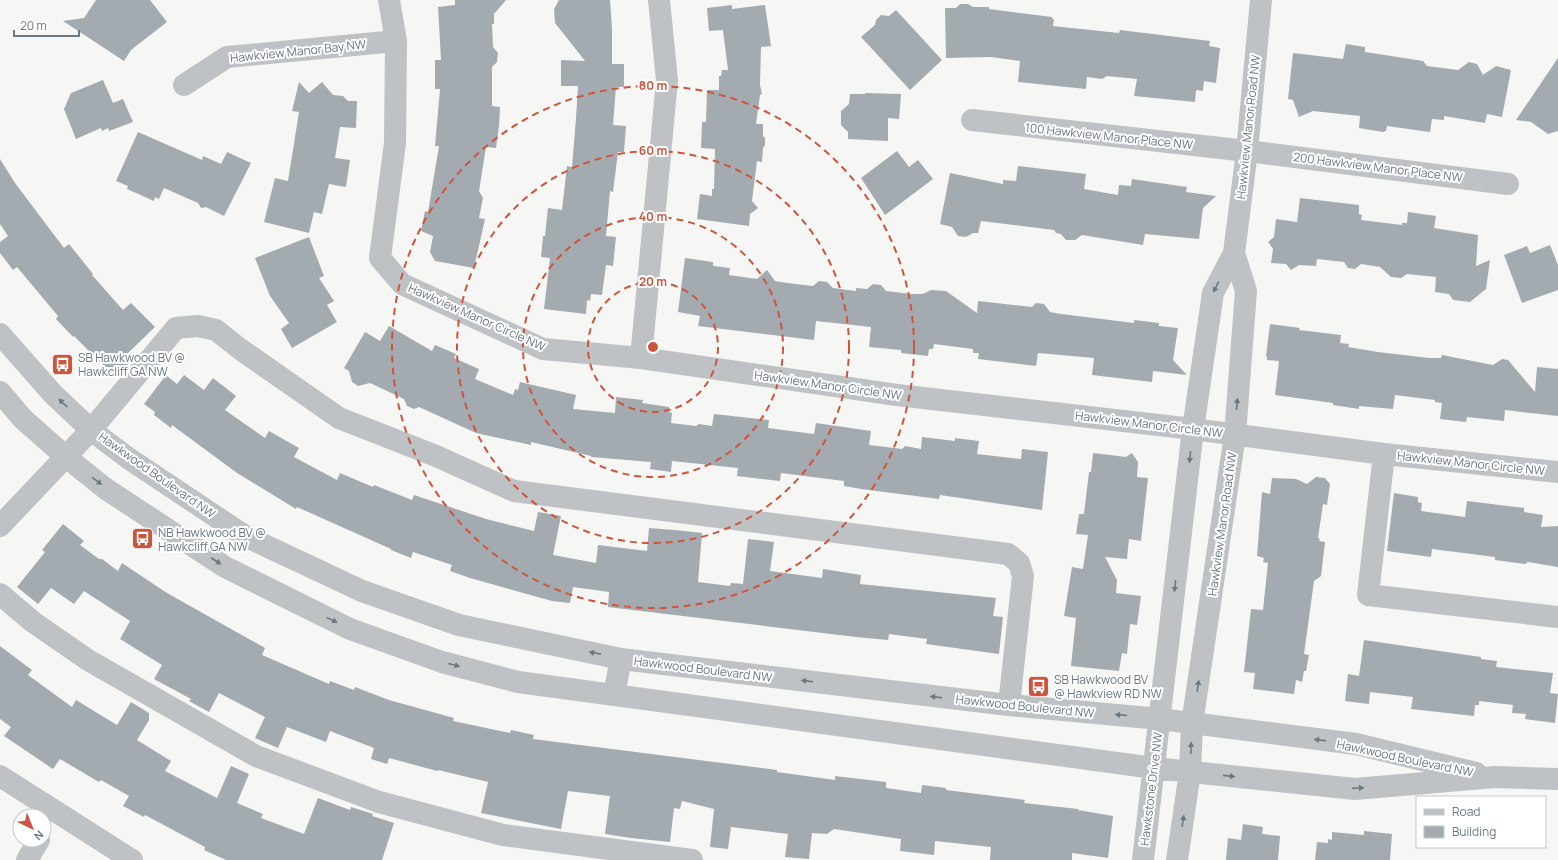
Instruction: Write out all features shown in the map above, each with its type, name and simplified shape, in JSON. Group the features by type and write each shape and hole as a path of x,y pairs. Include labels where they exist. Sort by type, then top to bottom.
{"street":[{"name":"Hawkview Manor Circle NW","path":"389,0 396,41 395,143 380,258 402,284 543,349 641,358 897,395 1193,429 1384,454 1558,472"},
{"path":"641,358 667,80 659,0"},
{"name":"Hawkview Manor Road NW","path":"1160,719 1193,429 1213,293 1234,253 1247,151 1261,0"},
{"name":"Hawkview Manor Bay NW","path":"184,85 227,57 396,41"},
{"name":"100 Hawkview Manor Place NW","path":"972,120 1247,151"},
{"name":"200 Hawkview Manor Place NW","path":"1247,151 1508,184"},
{"name":"Hawkview Manor Road NW","path":"1192,724 1235,435 1246,291 1234,253"},
{"path":"0,526 92,430 176,328 198,326 216,330 240,349 339,418 436,456 514,491 1008,554 1020,563 1023,576 1009,705"},
{"name":"Hawkwood Boulevard NW","path":"0,334 53,394 92,430 128,458 245,536 362,591 459,625 621,659 1009,705 1160,719 1356,744 1495,778"},
{"name":"Hawkwood Boulevard NW","path":"0,392 23,418 66,457 106,489 225,567 350,629 442,662 518,682 1154,768 1355,789 1495,778 1558,779"},
{"path":"1384,454 1368,595 1558,617"},
{"path":"0,594 33,622 88,660 256,756 379,802 503,835 692,860"},
{"path":"614,694 621,659"},
{"name":"Hawkstone Drive NW","path":"1143,860 1160,719"},
{"path":"1177,860 1190,772 1192,724"},
{"path":"0,776 132,860"},
{"path":"52,817 55,812"},
{"path":"27,860 34,848"}],"building":[{"path":"96,0 150,0 167,22 131,50 124,61 63,21 84,18"},
{"path":"455,0 506,0 494,14 494,24 492,24 493,47 498,53 497,62 492,67 492,106 500,107 499,126 496,148 486,147 479,191 483,198 479,218 485,219 474,268 435,261 430,252 433,236 421,231 425,211 428,212 439,146 435,146 440,89 435,89 435,60 441,60 438,7 455,5"},
{"path":"559,0 610,0 612,64 624,64 624,87 616,87 613,125 626,126 624,152 618,152 613,192 610,191 606,236 616,237 613,266 606,265 602,295 591,294 590,301 587,300 586,314 544,309 550,258 541,257 543,236 545,236 548,208 562,210 567,166 572,167 576,118 578,86 561,86 561,60 585,61 555,23 554,9"},
{"path":"960,4 1052,17 1052,19 1054,19 1053,26 1119,33 1120,30 1210,41 1209,46 1220,48 1216,83 1204,81 1203,91 1196,90 1195,102 1134,96 1137,79 1107,76 1102,79 1087,77 1086,89 1018,82 1020,61 991,57 946,58 945,8 956,8"},
{"path":"732,5 732,9 765,5 771,46 761,47 760,85 762,94 760,95 756,124 763,124 765,145 763,148 762,162 757,161 752,201 758,208 750,214 749,226 697,219 700,194 712,196 712,189 714,189 715,149 701,148 702,122 706,122 707,90 719,90 719,76 721,76 722,70 728,70 723,30 709,31 707,8"},
{"path":"896,10 942,60 910,90 861,37 875,25 876,20 881,15 889,16"},
{"path":"1346,44 1365,47 1365,52 1423,61 1427,66 1458,70 1469,62 1477,64 1483,75 1496,66 1511,70 1502,117 1487,114 1485,123 1444,116 1444,120 1432,119 1430,132 1387,126 1386,131 1383,132 1359,128 1360,116 1313,111 1299,117 1293,100 1288,99 1293,53 1343,59"},
{"path":"1558,58 1558,131 1548,134 1531,122 1516,120"},
{"path":"103,80 113,103 123,99 133,122 109,131 108,128 102,131 101,128 76,139 64,109 71,93"},
{"path":"299,82 309,93 322,82 333,95 343,96 348,101 357,101 356,128 340,127 335,158 350,160 346,187 329,184 322,214 314,212 309,233 264,222 275,178 288,181 299,112 292,111"},
{"path":"850,94 901,94 899,119 888,118 888,141 848,139 848,132 841,125 841,111 849,104"},
{"path":"138,132 202,160 203,156 221,164 227,152 251,163 224,216 206,207 201,208 198,203 164,188 159,199 155,197 154,201 127,189 128,186 116,181"},
{"path":"897,151 909,167 918,160 933,179 885,215 861,178"},
{"path":"0,159 15,183 64,248 69,244 93,274 92,275 123,310 131,303 155,327 128,353 133,359 115,377 56,319 58,316 17,267 13,270 0,253 0,242 8,236 0,224"},
{"path":"1018,166 1086,174 1084,189 1118,195 1119,185 1131,186 1132,179 1187,187 1186,192 1216,196 1203,208 1199,239 1145,234 1143,245 1082,235 1075,240 1066,240 1061,234 1056,233 1054,230 981,221 978,233 973,233 966,237 958,236 952,227 940,224 950,173 1003,184 1003,180 1016,181"},
{"path":"1300,198 1359,205 1359,214 1362,215 1361,220 1402,225 1402,223 1407,223 1408,212 1436,216 1434,228 1478,235 1476,266 1490,260 1486,289 1470,302 1453,300 1449,294 1435,292 1436,277 1407,274 1401,278 1391,277 1380,267 1361,264 1355,269 1348,268 1344,262 1317,259 1316,266 1299,265 1291,270 1286,264 1271,263 1273,249 1268,242 1274,237 1276,219 1297,222"},
{"path":"309,237 324,276 319,278 334,301 327,305 337,322 292,348 281,329 289,323 270,296 255,258"},
{"path":"1550,245 1558,265 1558,290 1522,303 1504,255 1527,246 1530,253"},
{"path":"685,258 713,262 713,266 730,268 729,275 757,279 767,270 775,281 787,283 813,286 819,281 827,282 833,288 856,291 856,288 867,289 873,284 881,285 886,291 911,294 923,294 931,290 946,291 977,313 978,301 1032,307 1036,303 1044,304 1050,312 1061,314 1134,323 1134,320 1159,323 1159,326 1178,328 1173,360 1187,375 1153,371 1152,382 1092,375 1094,358 1038,353 1036,366 978,359 979,353 973,353 973,349 934,344 933,349 929,349 928,356 901,353 901,350 869,347 871,327 816,321 814,340 698,326 700,316 678,312"},
{"path":"1270,324 1300,328 1299,330 1341,335 1340,343 1349,344 1348,347 1378,352 1429,358 1441,358 1442,355 1493,365 1502,359 1508,360 1535,392 1537,367 1558,369 1558,416 1505,410 1504,421 1467,417 1466,422 1440,419 1442,403 1435,402 1435,400 1395,395 1393,409 1359,406 1359,409 1333,405 1333,403 1275,395 1279,361 1267,360 1266,356"},
{"path":"389,326 432,351 435,345 456,354 454,358 479,369 475,379 513,395 515,389 518,390 520,382 576,395 573,409 615,413 616,397 643,400 642,403 669,407 669,412 672,413 671,423 712,426 714,414 769,420 768,428 814,434 816,423 871,431 869,445 902,449 905,446 921,449 922,437 955,441 955,438 979,441 977,454 1021,459 1022,449 1048,452 1042,510 940,495 939,499 861,489 844,486 844,481 781,473 780,481 737,476 738,468 672,461 671,472 650,469 651,462 591,457 531,442 531,445 476,433 419,407 414,409 407,406 404,399 370,383 358,386 352,382 349,371 344,368 365,332 380,341"},
{"path":"166,375 177,384 184,375 204,390 213,378 236,396 225,410 265,438 269,431 299,448 294,457 337,480 340,473 373,487 374,485 412,500 414,495 486,519 534,531 538,512 561,516 553,555 596,563 598,545 647,551 649,528 675,530 702,533 698,582 730,586 731,583 743,584 748,539 774,542 770,571 822,578 823,569 861,575 860,584 996,598 993,616 1003,617 999,654 926,644 927,639 889,634 888,640 856,637 608,607 609,592 573,587 570,603 552,601 470,578 450,571 452,565 413,552 411,558 297,507 296,509 237,473 172,425 171,428 154,415 155,412 144,404"},
{"path":"1093,453 1126,457 1132,453 1138,462 1137,477 1148,478 1141,541 1129,539 1127,559 1105,557 1117,580 1116,593 1141,596 1137,625 1130,624 1127,654 1122,653 1119,671 1071,666 1076,618 1064,616 1072,567 1083,569 1088,535 1076,534 1079,514 1084,514"},
{"path":"1316,477 1325,478 1330,484 1327,505 1323,504 1318,538 1320,539 1319,541 1325,542 1321,576 1314,581 1304,654 1309,655 1306,671 1304,671 1302,682 1296,680 1294,694 1253,689 1255,673 1244,672 1251,609 1263,610 1268,563 1263,562 1264,558 1257,556 1262,492 1270,494 1272,478 1296,479 1307,484"},
{"path":"1394,493 1418,497 1418,502 1422,503 1421,511 1465,517 1467,501 1524,508 1524,512 1543,515 1541,527 1558,526 1558,567 1528,562 1525,564 1495,560 1495,557 1432,549 1431,557 1387,551"},
{"path":"63,524 84,541 80,545 118,571 122,563 167,593 265,648 262,655 329,684 330,681 354,690 355,687 389,700 454,718 453,721 510,733 511,730 534,735 533,739 777,770 777,772 835,780 835,776 886,782 886,788 921,793 922,785 946,788 946,790 1025,800 1024,803 1078,809 1113,816 1108,858 1072,853 1072,860 990,860 991,847 935,841 934,855 900,851 901,839 834,829 827,834 812,833 809,859 785,857 788,834 731,827 728,849 710,847 714,809 682,801 680,809 674,808 670,842 631,838 605,834 610,796 568,791 561,829 481,813 488,782 437,771 389,758 387,764 371,759 374,748 330,731 326,742 287,727 278,748 255,738 265,717 219,693 209,712 189,701 191,699 154,679 162,665 120,639 130,621 84,591 74,604 51,588 38,604 17,587 45,552 42,550"},
{"path":"1364,640 1481,657 1481,659 1497,661 1496,667 1553,673 1550,693 1558,694 1555,723 1525,719 1526,714 1512,713 1513,705 1479,701 1479,705 1475,705 1474,716 1411,709 1413,697 1370,692 1369,704 1345,701 1348,674 1359,676"},
{"path":"0,646 32,670 28,675 72,707 76,700 117,725 131,702 149,713 149,720 137,740 171,761 165,771 217,798 231,766 249,774 237,803 263,814 261,818 304,834 318,798 350,810 351,807 373,814 372,816 394,823 382,860 226,860 204,850 205,847 145,815 144,817 123,806 129,796 101,780 99,782 60,759 53,769 4,736 11,727 0,719"},
{"path":"1243,824 1263,827 1262,834 1280,836 1278,860 1226,860 1228,838 1241,840"},
{"path":"1364,831 1392,834 1390,860 1315,860 1317,842 1328,843 1328,839 1332,840 1332,832 1364,835"}],"place":[{"name":"SB Hawkwood BV @ Hawkcliff GA NW","path":"63,364"},
{"name":"NB Hawkwood BV @ Hawkcliff GA NW","path":"143,539"},
{"name":"SB Hawkwood BV @ Hawkview RD NW","path":"1039,686"}]}
